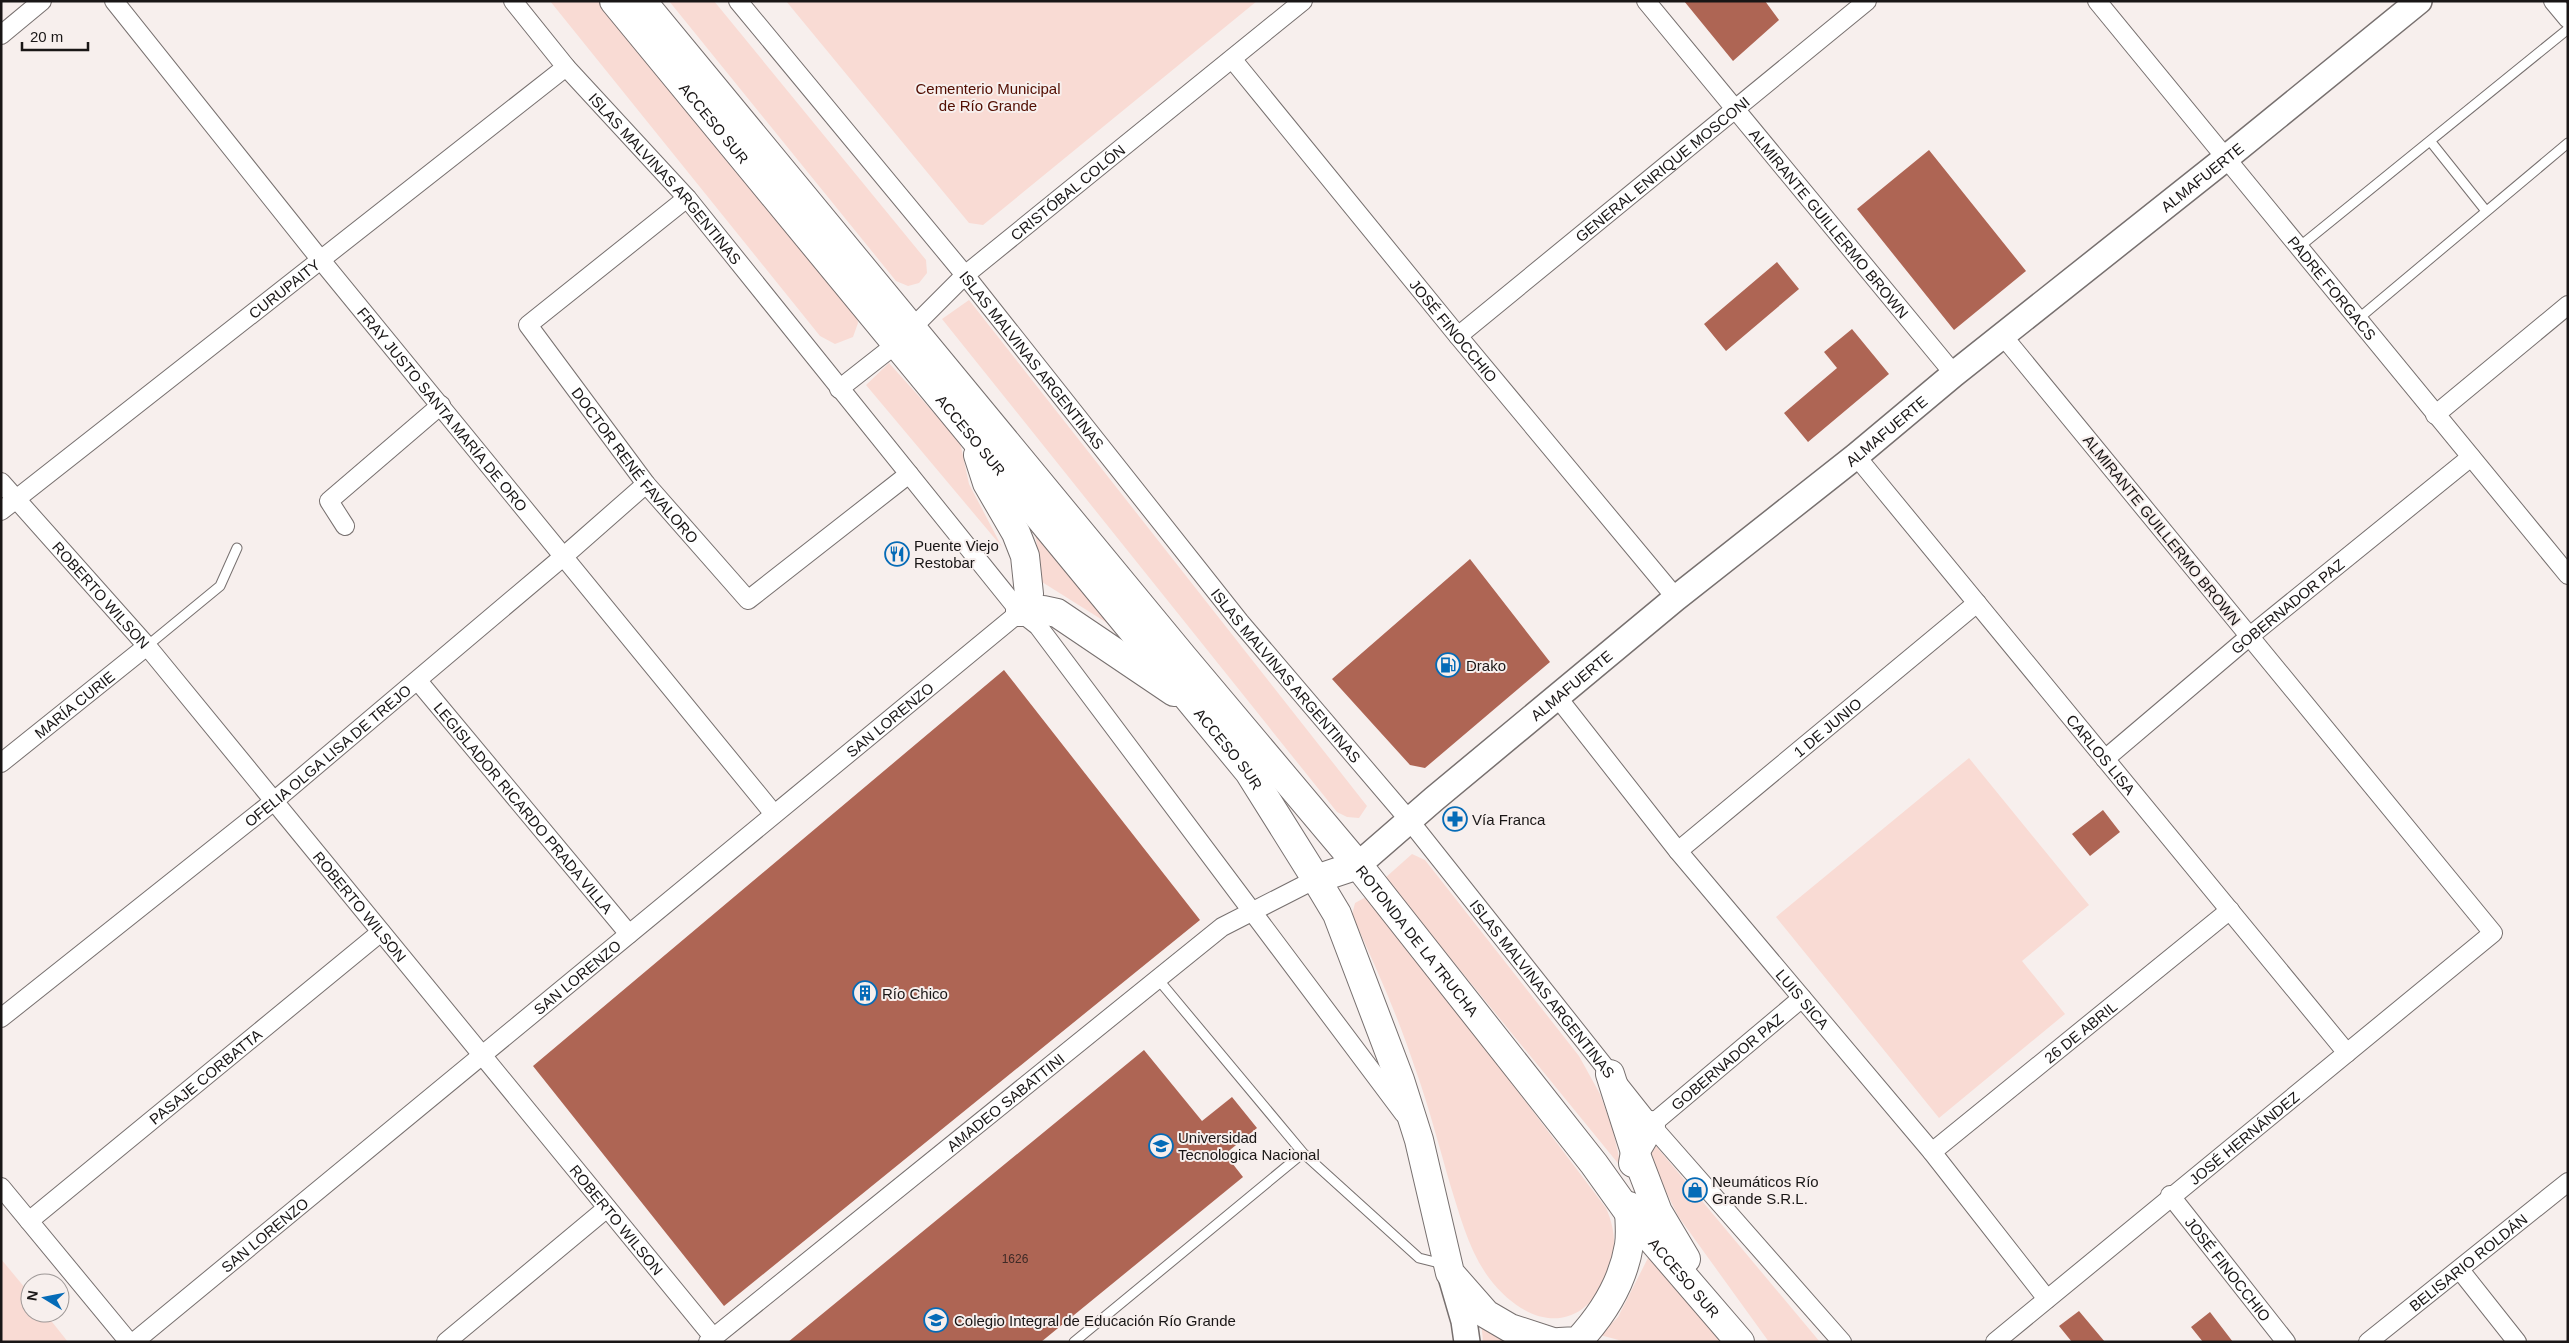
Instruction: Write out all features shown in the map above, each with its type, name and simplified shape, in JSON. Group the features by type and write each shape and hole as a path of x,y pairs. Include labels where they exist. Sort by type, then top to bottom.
{"main road":[{"name":"ACCESO SUR","path":"614,1 1176,650 1358,865"},
{"name":"ACCESO SUR","path":"642,1 903,337 972,437 1249,772 1316,879"},
{"path":"972,437 986,483 1016,533 1025,556 1029,594 1020,612"},
{"path":"1020,612 1044,610 1057,613 1163,687 1189,700"},
{"name":"ROTONDA DE LA TRUCHA","path":"1316,879 1358,865 1594,1164 1629,1212"},
{"path":"1316,879 1337,914 1386,1039 1419,1140 1449,1269 1486,1314 1510,1328 1570,1342 1598,1318 1614,1291 1629,1245 1629,1176 1635,1152 1651,1125"},
{"path":"1610,1074 1635,1152 1658,1212 1718,1314"},
{"name":"ACCESO SUR","path":"1629,1212 1740,1342"}],"street":[{"path":"1,36 42,1"},
{"name":"FRAY JUSTO SANTA MARÍA DE ORO","path":"114,1 320,260 441,405 774,814"},
{"name":"ISLAS MALVINAS ARGENTINAS","path":"513,1 566,67 687,198 1020,612 1038,626 1401,1109 1419,1140"},
{"name":"ISLAS MALVINAS ARGENTINAS","path":"738,1 965,275 1240,622 1409,820 1651,1125 1842,1342"},
{"name":"CRISTÓBAL COLÓN","path":"839,389 903,337 965,275 1233,60 1303,1"},
{"name":"ALMIRANTE GUILLERMO BROWN","path":"1646,1 1954,374"},
{"name":"GENERAL ENRIQUE MOSCONI","path":"1458,336 1867,1"},
{"name":"PADRE FORGACS","path":"2097,1 2568,576"},
{"name":"ALMAFUERTE","path":"1358,865 1409,820 1676,598 1856,456 1954,374 2226,158 2419,1"},
{"path":"2553,1 2568,19"},
{"name":"JOSÉ FINOCCHIO","path":"1233,60 1458,336 1676,598"},
{"name":"CURUPAITY","path":"8,505 566,67"},
{"name":"DOCTOR RENÉ FAVALORO","path":"687,198 528,325 646,484 748,600 909,474"},
{"path":"2435,415 2568,305"},
{"name":"ALMIRANTE GUILLERMO BROWN","path":"2003,336 2493,933"},
{"path":"345,526 329,501 441,405"},
{"name":"CARLOS LISA","path":"1856,456 2347,1053"},
{"name":"GOBERNADOR PAZ","path":"2105,759 2250,636 2471,457"},
{"name":"ROBERTO WILSON","path":"1,482 8,505 147,646 607,1208 710,1340"},
{"name":"OFELIA OLGA LISA DE TREJO","path":"1,1018 274,801 418,681 646,484"},
{"name":"1 DE JUNIO","path":"1678,851 1978,603"},
{"name":"SAN LORENZO","path":"134,1342 1020,612"},
{"name":"MARÍA CURIE","path":"1,763 147,646"},
{"name":"LEGISLADOR RICARDO PRADA VILLA","path":"418,681 629,934"},
{"name":"LUIS SICA","path":"1558,698 1678,851 1932,1152 2047,1299"},
{"name":"AMADEO SABATTINI","path":"710,1340 1157,977 1222,927 1252,909 1316,879"},
{"name":"26 DE ABRIL","path":"1932,1152 2230,910"},
{"name":"PASAJE CORBATTA","path":"29,1221 381,932"},
{"name":"JOSÉ HERNÁNDEZ","path":"1995,1342 2170,1195 2493,933"},
{"name":"GOBERNADOR PAZ","path":"1651,1125 1802,998"},
{"name":"BELISARIO ROLDÁN","path":"2368,1342 2568,1182"},
{"path":"1,1186 129,1342"},
{"name":"JOSÉ FINOCCHIO","path":"2170,1195 2286,1342"},
{"path":"446,1342 607,1208"},
{"path":"1449,1269 1464,1321 1467,1342"},
{"path":"2460,1270 2518,1342"}],"lane":[{"path":"2298,247 2568,30"},
{"path":"2431,142 2486,211"},
{"path":"2358,319 2568,143"},
{"path":"147,646 220,586 237,548"},
{"path":"1157,977 1303,1153 1419,1258 1449,1269"},
{"path":"1074,1342 1303,1153"}],"green space":[{"path":"550,1 602,1 856,312 858,323 853,337 835,344 820,336"},
{"path":"669,1 714,1 926,260 927,273 919,283 908,286 896,281"},
{"name":"Cementerio Municipal de Río Grande","path":"786,1 1257,1 983,225 969,223"},
{"path":"969,300 1367,806 1359,818 1347,817 1337,812 942,319"},
{"path":"889,363 960,442 969,484 1002,547 866,385"},
{"path":"1034,525 1120,631 1042,582"},
{"path":"1969,758 2089,905 2022,961 2065,1014 1939,1118 1776,917"},
{"path":"1412,854 1425,860 1579,1056 1600,1094 1613,1130 1621,1167 1385,878"},
{"path":"1366,897 1374,901 1606,1208 1614,1235 1612,1262 1605,1280 1593,1299 1579,1311 1565,1317 1549,1318 1533,1314 1517,1306 1489,1278 1482,1268 1461,1221 1425,1097 1401,1029 1352,915 1355,903"},
{"path":"1651,1140 1820,1342 1769,1342 1678,1216 1648,1155"},
{"path":"1651,1252 1724,1342 1626,1342 1600,1335 1618,1317"},
{"path":"1,1259 20,1282 20,1323 53,1323 68,1342 1,1342"},
{"path":"1481,1319 1489,1330 1506,1342 1483,1342"}],"building":[{"path":"1684,1 1765,1 1779,20 1733,61"},
{"path":"1929,150 2026,271 1954,330 1857,209"},
{"path":"1777,262 1799,289 1726,351 1704,324"},
{"path":"1852,329 1889,374 1808,442 1784,413 1837,368 1824,352"},
{"name":"Drako","path":"1470,559 1550,662 1425,768 1410,765 1332,679"},
{"name":"Río Chico","path":"1004,670 1200,920 724,1306 533,1066"},
{"path":"2103,810 2120,832 2090,856 2072,834"},
{"path":"1144,1050 1202,1121 1232,1097 1257,1128 1225,1154 1243,1177 1041,1342 788,1342"},
{"path":"2079,1311 2105,1342 2072,1342 2059,1326"},
{"path":"2210,1312 2233,1342 2203,1342 2191,1327"}],"place":[{"name":"Puente Viejo Restobar","path":"897,554"},
{"name":"Drako","path":"1448,665"},
{"name":"Vía Franca","path":"1455,819"},
{"name":"Río Chico","path":"865,993"},
{"name":"Universidad Tecnologica Nacional","path":"1161,1146"},
{"name":"Neumáticos Río Grande S.R.L.","path":"1695,1190"},
{"name":"Colegio Integral de Educación Río Grande","path":"936,1320"}]}
